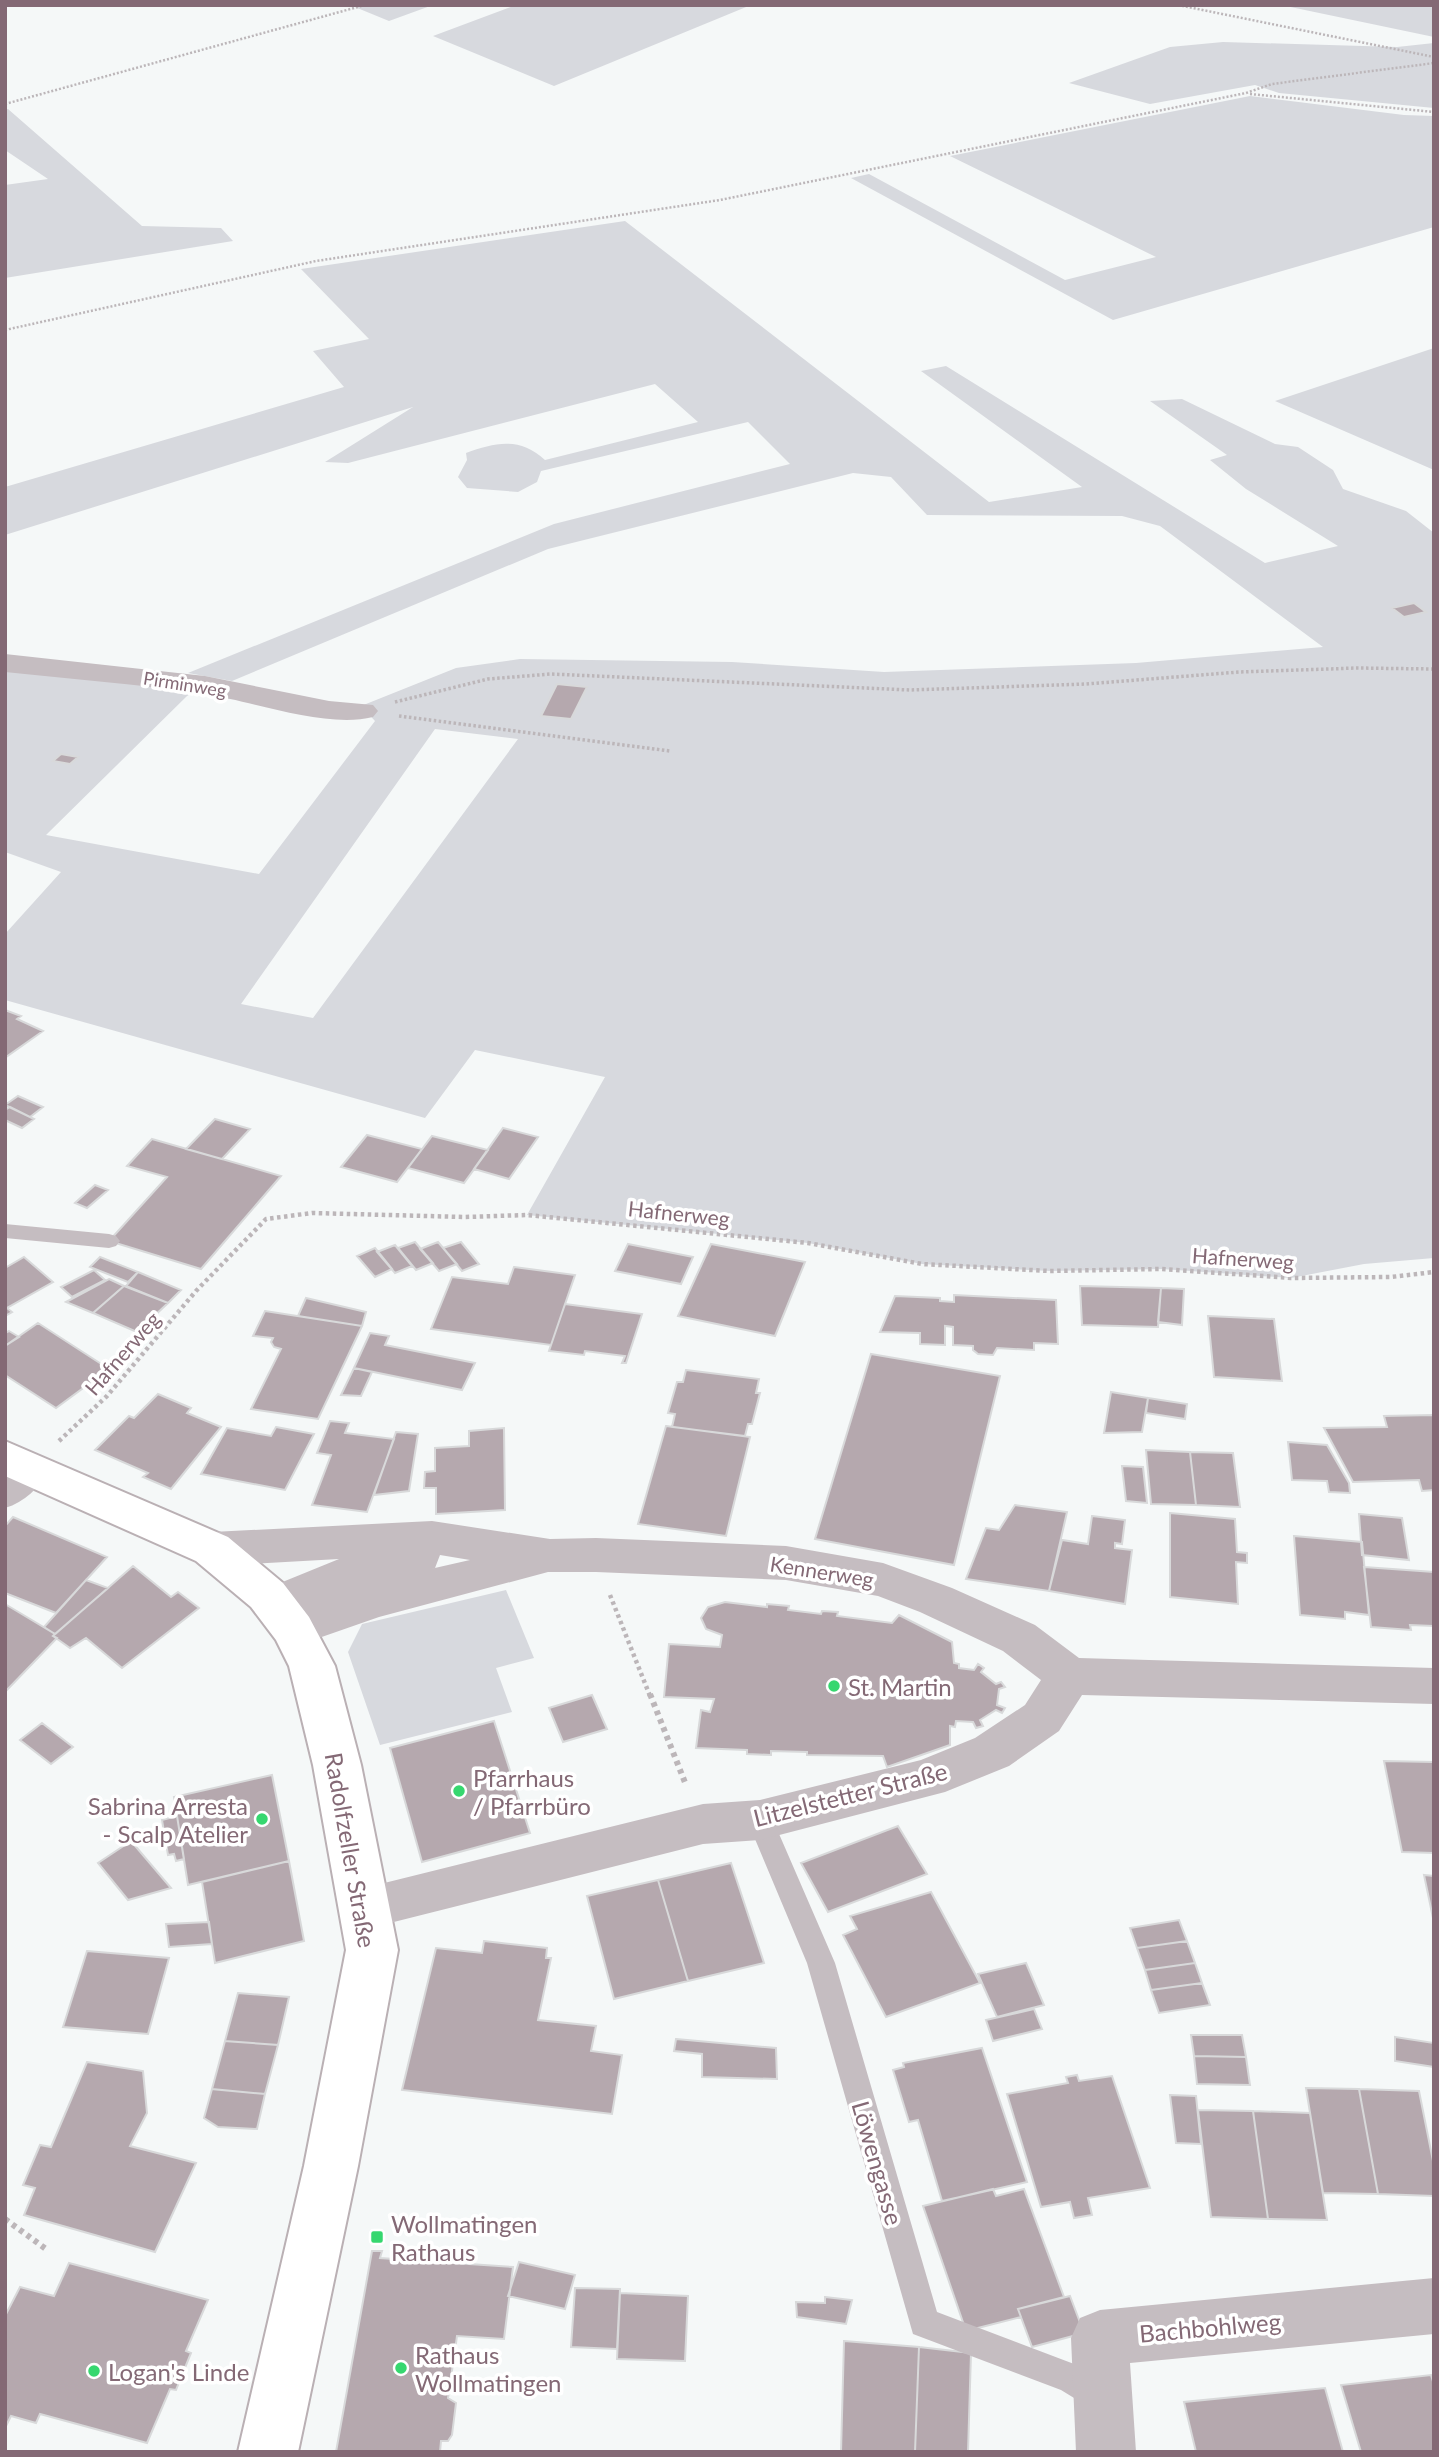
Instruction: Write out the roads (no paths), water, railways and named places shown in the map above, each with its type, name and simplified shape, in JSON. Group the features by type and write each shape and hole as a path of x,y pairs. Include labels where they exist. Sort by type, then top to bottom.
{"main road":[{"name":"Radolfzeller Straße","path":"13,1473 212,1549 284,1616 312,1666 337,1765 372,1950 331,2166 268,2452"}],"street":[{"name":"Pirminweg","path":"5,663 205,685 328,710 363,711"},
{"name":"Kennerweg","path":"212,1549 432,1537 550,1556 596,1555 786,1563 883,1580 1019,1638 1069,1676"},
{"name":"Kennerweg","path":"284,1616 350,1572 409,1557 498,1548"},
{"name":"Kennerweg","path":"284,1616 373,1601 550,1556"},
{"path":"1069,1676 1434,1686"},
{"name":"Litzelstetter Straße","path":"366,1907 703,1824 760,1820 928,1778 992,1752 1042,1718 1069,1676"},
{"name":"Bachbohlweg","path":"1105,2426 1100,2338 1434,2306"}],"lane":[{"path":"5,1231 109,1241"},
{"name":"Löwengasse","path":"760,1820 821,1963 925,2323 1071,2378 1105,2426"}],"place":[{"name":"St. Martin","path":"834,1686"},
{"name":"Pfarrhaus / Pfarrbüro","path":"459,1791"},
{"name":"Sabrina Arresta - Scalp Atelier","path":"262,1819"},
{"name":"Wollmatingen Rathaus","path":"377,2237"},
{"name":"Rathaus Wollmatingen","path":"401,2368"},
{"name":"Logan's Linde","path":"94,2371"}]}
